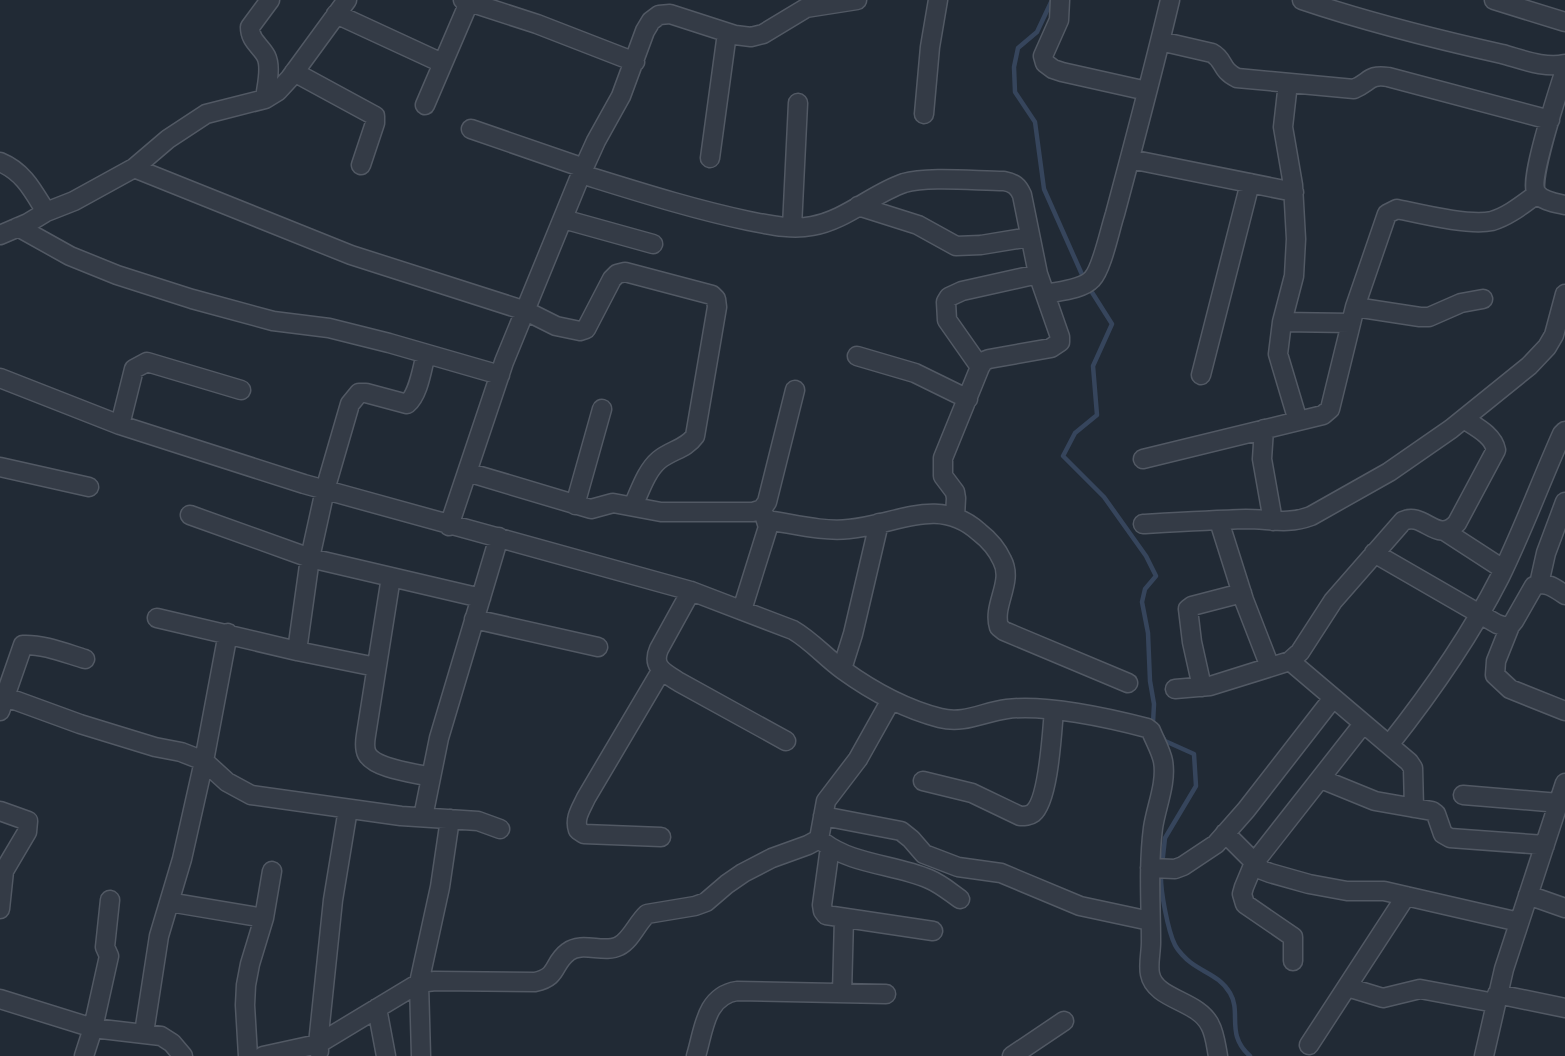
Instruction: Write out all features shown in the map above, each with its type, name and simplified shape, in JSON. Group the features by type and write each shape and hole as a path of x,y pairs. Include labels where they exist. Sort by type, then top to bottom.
{"street":[{"path":"265,99 268,73 262,52 252,38 250,27 270,0"},
{"path":"449,526 500,375 582,171 621,96 645,31 651,21 659,15 670,14 727,33 751,37 763,34 806,8 856,0"},
{"path":"924,114 930,47 938,0"},
{"path":"1060,0 1059,20 1043,56 1045,63 1062,72 1147,91"},
{"path":"1044,294 1085,284 1106,245 1170,0"},
{"path":"1302,0 1444,41 1544,64 1565,64"},
{"path":"1494,0 1565,22"},
{"path":"425,105 467,1 537,24 635,62"},
{"path":"0,235 74,201 134,168 168,139 206,114 265,99 278,91 342,7 442,63"},
{"path":"710,158 727,33"},
{"path":"1160,41 1212,53 1218,56 1227,73 1238,78 1354,89 1362,86 1370,77 1378,75 1551,120"},
{"path":"1565,70 1562,94 1551,120 1534,187 1537,194 1544,200 1565,205"},
{"path":"294,72 375,116 375,123 360,165"},
{"path":"1288,83 1283,127 1294,192 1296,239 1294,276 1282,322 1278,354 1298,422"},
{"path":"792,227 798,103"},
{"path":"471,129 582,171 714,213 776,226 815,226 904,183 920,180 1004,181 1018,187 1022,195 1038,274 1060,342 1057,346 989,358 980,367 943,458 943,476 955,492 955,517"},
{"path":"1130,159 1294,192"},
{"path":"0,162 22,175 30,184 46,212"},
{"path":"134,168 351,255 526,311 568,330 586,329 612,279 617,274 625,272 704,292 716,299 717,307 696,436 691,442 657,462 651,469 633,506"},
{"path":"1201,375 1250,183"},
{"path":"1143,459 1298,422 1323,415 1330,409 1352,315 1387,214 1391,211 1484,222 1506,215 1537,194"},
{"path":"858,207 918,225 956,246 981,245 1030,237"},
{"path":"563,219 653,244"},
{"path":"18,228 80,260 117,275 171,292 273,321 329,328 500,375"},
{"path":"980,367 947,320 946,302 949,297 962,291 1038,274"},
{"path":"1143,524 1219,521 1286,523 1311,516 1389,472 1464,419 1529,366 1556,348 1565,294"},
{"path":"1282,322 1352,315 1429,316 1461,303 1483,299"},
{"path":"297,651 310,558 325,490 350,404 359,393 366,393 407,404 415,390 426,354"},
{"path":"857,356 915,373 968,399"},
{"path":"120,425 134,369 147,362 241,390"},
{"path":"0,378 120,425 325,490 691,591 805,637 842,669 891,700 940,718 969,719 1007,709 1054,710 1146,728 1150,731 1163,762 1154,827 1161,868 1150,921 1149,970 1156,987 1198,1009 1206,1018 1211,1026 1218,1056"},
{"path":"742,610 767,534 765,515 767,502 795,390"},
{"path":"575,505 602,409"},
{"path":"1446,532 1457,523 1496,450 1495,444 1485,433 1464,419"},
{"path":"1264,429 1262,459 1273,521"},
{"path":"1389,745 1432,690 1479,615 1503,569 1565,431"},
{"path":"0,467 89,487"},
{"path":"467,472 591,509 613,503 661,512 753,512 831,529 848,530 922,514 955,517 969,523 987,538 1002,560 1005,580 997,615 999,627 1128,683"},
{"path":"1539,584 1546,554 1565,502"},
{"path":"190,515 310,558 481,597"},
{"path":"1175,689 1202,687 1228,681 1290,661 1300,652 1333,602 1408,518 1446,532 1503,569"},
{"path":"1219,521 1242,593 1270,667"},
{"path":"842,669 854,634 879,523"},
{"path":"423,817 439,738 499,537"},
{"path":"1374,554 1479,615 1503,626 1510,626"},
{"path":"391,577 366,735 366,753 372,761 385,767 431,777"},
{"path":"1565,595 1554,587 1539,584 1534,586 1510,626 1496,661 1495,675 1510,689 1565,711"},
{"path":"691,591 656,657 656,664 661,671 786,741"},
{"path":"1202,687 1188,622 1188,609 1242,593"},
{"path":"157,618 376,667"},
{"path":"474,619 598,647"},
{"path":"144,1033 159,936 182,859 204,761 228,633"},
{"path":"85,659 46,649 37,644 23,645 17,656 3,704 155,747 181,752 204,761 227,782 251,795 348,809 478,821 500,829"},
{"path":"1290,661 1409,762 1413,768 1414,808"},
{"path":"661,671 586,798 576,824 578,830 584,834 661,837"},
{"path":"1161,868 1191,862 1215,844 1246,810 1333,698"},
{"path":"891,700 858,759 826,801 823,816 825,843 823,911 826,915 933,931"},
{"path":"923,781 972,793 1020,816 1035,813 1046,783 1054,710"},
{"path":"1293,961 1293,937 1254,911 1243,900 1244,887 1254,863 1363,724"},
{"path":"1321,779 1375,801 1427,810 1436,814 1443,834 1450,838 1553,838"},
{"path":"1484,1056 1496,998 1528,895 1553,838 1558,803 1565,783"},
{"path":"1463,795 1558,803"},
{"path":"318,1050 333,900 348,809"},
{"path":"0,811 28,821 27,832 4,871 0,909"},
{"path":"823,816 901,831 924,855 958,867 1001,873 1080,906 1150,921"},
{"path":"421,1056 419,983 440,887 450,819"},
{"path":"1225,833 1262,870 1309,885 1347,891 1384,891 1519,922"},
{"path":"263,1056 318,1050 377,1008 419,983 546,980 566,953 573,949 619,946 626,941 647,914 706,902 743,873 772,858 808,846 825,843 851,858 876,862 928,878 960,899"},
{"path":"248,1056 246,985 264,918 272,871"},
{"path":"1528,895 1565,908"},
{"path":"1309,1045 1406,896"},
{"path":"84,1056 110,956 105,947 110,900"},
{"path":"169,902 264,918"},
{"path":"842,993 844,918"},
{"path":"1347,987 1383,998 1419,989 1565,1008"},
{"path":"702,1055 710,1010 714,1002 726,993 737,991 886,994"},
{"path":"0,999 93,1028 161,1036 175,1052"},
{"path":"377,1008 386,1056"},
{"path":"1012,1056 1064,1021"}],"waterway":[{"path":"1052,0 1037,32 1018,48 1014,67 1015,92 1035,122 1044,189 1084,279"},
{"path":"1088,286 1112,324 1093,366 1097,415 1075,433 1063,456 1104,497 1146,556 1156,576 1145,589 1142,602 1148,633 1150,681 1154,704 1153,723 1156,727"},
{"path":"1162,736 1165,741 1194,754 1196,786 1165,838 1162,865"},
{"path":"1161,873 1165,910 1175,945 1188,961 1226,987 1235,1008 1238,1040 1250,1056"}]}
